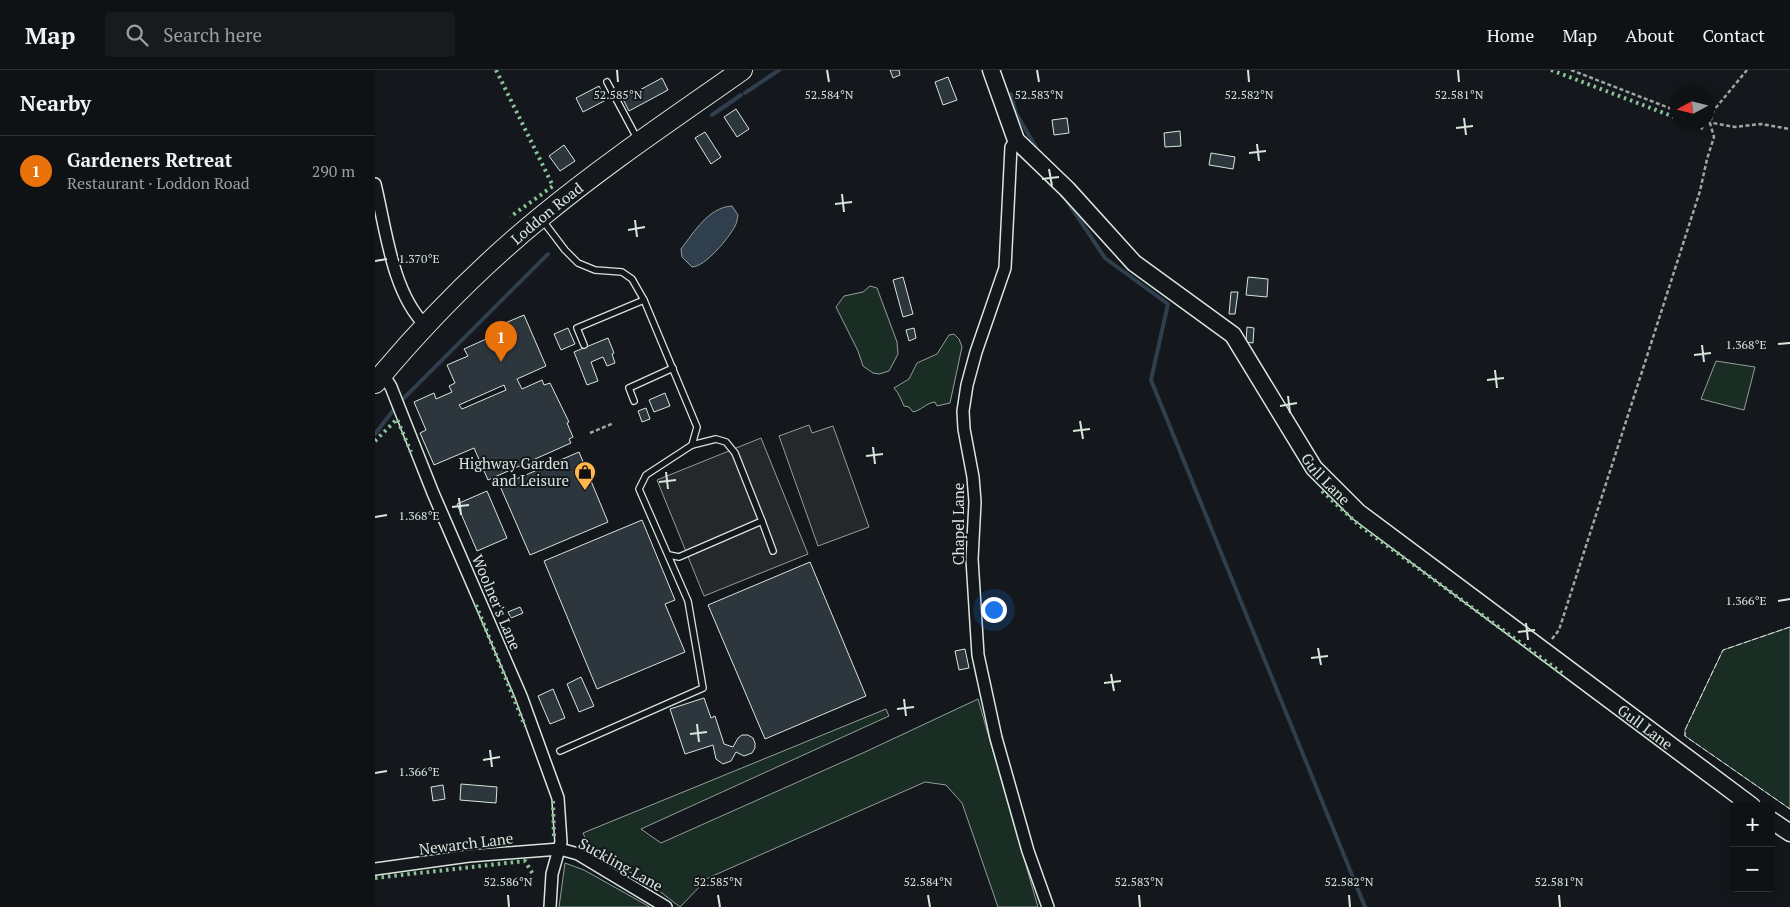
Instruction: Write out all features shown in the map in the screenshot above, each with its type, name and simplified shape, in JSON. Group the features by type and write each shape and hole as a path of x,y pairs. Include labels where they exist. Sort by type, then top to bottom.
{"highway":[{"name":"Loddon Road","path":"379,378 425,325 478,272 541,217 639,142 742,70"}],"street":[{"name":"Gull Lane","path":"991,70 1016,140 1067,190 1134,263 1233,334 1314,468 1358,512 1747,802"},
{"name":"Chapel Lane","path":"1016,140 1011,147 1005,268 976,352 967,385 963,411 975,502 972,559 978,654 996,738 1028,851 1048,907"},
{"path":"375,184 398,279 413,311 425,325"},
{"name":"Woolner's Lane","path":"379,378 391,387 433,494 521,696 558,798 561,833 560,849 552,874 550,907"},
{"path":"1775,823 1790,833"},
{"name":"Newarch Lane","path":"375,869 469,856 560,849"},
{"name":"Suckling Lane","path":"560,849 578,854 666,907"}],"lane":[{"path":"607,82 639,142"},
{"path":"541,217 565,250 578,263 595,270 622,272 632,279 644,300 697,427 692,445"},
{"path":"584,345 577,328 644,300"},
{"path":"634,401 629,388 673,368"},
{"path":"560,751 703,688 688,601 639,488 646,475 692,445 716,438 726,442 735,452 773,550"},
{"path":"669,555 679,556 762,521"}],"path":[{"path":"1571,70 1670,108"},
{"path":"1715,109 1747,70"},
{"path":"1715,124 1735,127 1761,124 1790,129"},
{"path":"1559,630 1700,192 1714,137 1712,130"},
{"path":"590,433 614,423"}],"green space":[{"path":"870,286 877,288 897,342 898,354 889,371 879,374 873,373 863,366 858,351 836,307 844,296 863,292"},
{"path":"954,334 959,339 962,347 950,403 937,406 935,402 913,412 909,407 904,406 894,388 909,379 917,363 937,354 949,335"},
{"path":"1716,361 1755,367 1744,410 1701,399"},
{"path":"1790,627 1790,809 1685,736 1685,730 1723,650"},
{"path":"978,699 1038,907 998,907 962,803 946,785 925,782 708,878 680,907 644,879 592,854 583,833 886,709 889,716 641,829 661,843 865,752"},
{"path":"565,863 584,870 650,907 559,907"}],"shaded area":[{"path":"809,425 812,433 833,426 869,527 818,546 779,436"},
{"path":"761,438 808,554 704,596 657,480"}],"water":[{"path":"732,206 738,215 732,231 710,257 697,266 692,267 682,257 681,249 709,216 724,207"}],"building":[{"path":"890,70 899,70 900,75 893,78"},
{"path":"948,77 957,100 943,105 935,82"},
{"path":"662,78 668,90 629,111 623,99"},
{"path":"599,86 606,100 583,112 576,98"},
{"path":"736,109 749,129 737,137 724,117"},
{"path":"1067,118 1069,133 1054,135 1052,120"},
{"path":"1180,131 1181,146 1165,147 1164,133"},
{"path":"705,132 721,157 711,164 695,138"},
{"path":"564,145 575,161 560,171 549,156"},
{"path":"1211,153 1235,157 1233,169 1209,165"},
{"path":"903,277 913,314 903,317 893,280"},
{"path":"1248,277 1268,279 1267,297 1246,295"},
{"path":"1231,292 1238,292 1235,314 1229,314"},
{"path":"524,315 546,366 517,379 522,389 542,380 544,385 550,383 569,422 567,423 573,437 569,439 571,443 488,480 474,448 434,465 420,433 426,430 414,402 434,393 436,399 452,392 449,386 455,383 447,365 468,356 464,349 506,330 503,324","holes":["504,385 506,390 462,409 459,405"]},
{"path":"1247,327 1254,328 1253,343 1246,342"},
{"path":"568,328 575,344 561,350 554,334"},
{"path":"914,328 916,338 909,341 906,330"},
{"path":"608,338 614,353 612,354 615,363 607,366 603,357 591,362 598,381 587,385 574,352"},
{"path":"665,393 670,406 654,412 649,400"},
{"path":"646,408 650,419 642,422 638,411"},
{"path":"579,452 608,522 530,555 500,486"},
{"path":"487,491 507,538 477,551 457,504"},
{"path":"642,520 675,600 665,604 685,652 597,689 544,561"},
{"path":"810,562 866,696 765,739 708,605"},
{"path":"520,607 523,613 511,618 508,612"},
{"path":"965,649 969,668 959,670 955,651"},
{"path":"581,677 594,706 579,712 567,684"},
{"path":"553,689 565,718 550,724 538,696"},
{"path":"704,698 711,718 715,716 724,744 733,747 738,738 742,735 748,735 753,738 755,743 752,753 744,756 736,752 731,761 723,764 716,759 713,745 685,754 670,709"},
{"path":"461,784 497,787 496,803 460,800"},
{"path":"443,785 445,799 433,801 431,787"}],"waterway":[{"path":"745,93 779,70"},
{"path":"1011,94 1016,113 1038,151"},
{"path":"712,115 741,95"},
{"path":"1048,182 1065,198 1105,258 1168,304 1151,380 1365,907"},
{"path":"404,398 548,254"},
{"path":"375,434 395,408"}],"hedge":[{"path":"496,70 553,186 510,217"},
{"path":"1551,70 1670,115"},
{"path":"375,441 397,419 411,452"},
{"path":"1322,491 1360,526 1562,673"},
{"path":"476,605 525,726"},
{"path":"553,801 554,838"},
{"path":"375,878 525,861 534,876"}],"fence":[{"path":"1790,627 1723,650 1685,730 1685,736 1790,809"}],"place":[{"name":"Gardeners Retreat","path":"501,362"},
{"name":"Highway Garden and Leisure","path":"585,491"}]}
